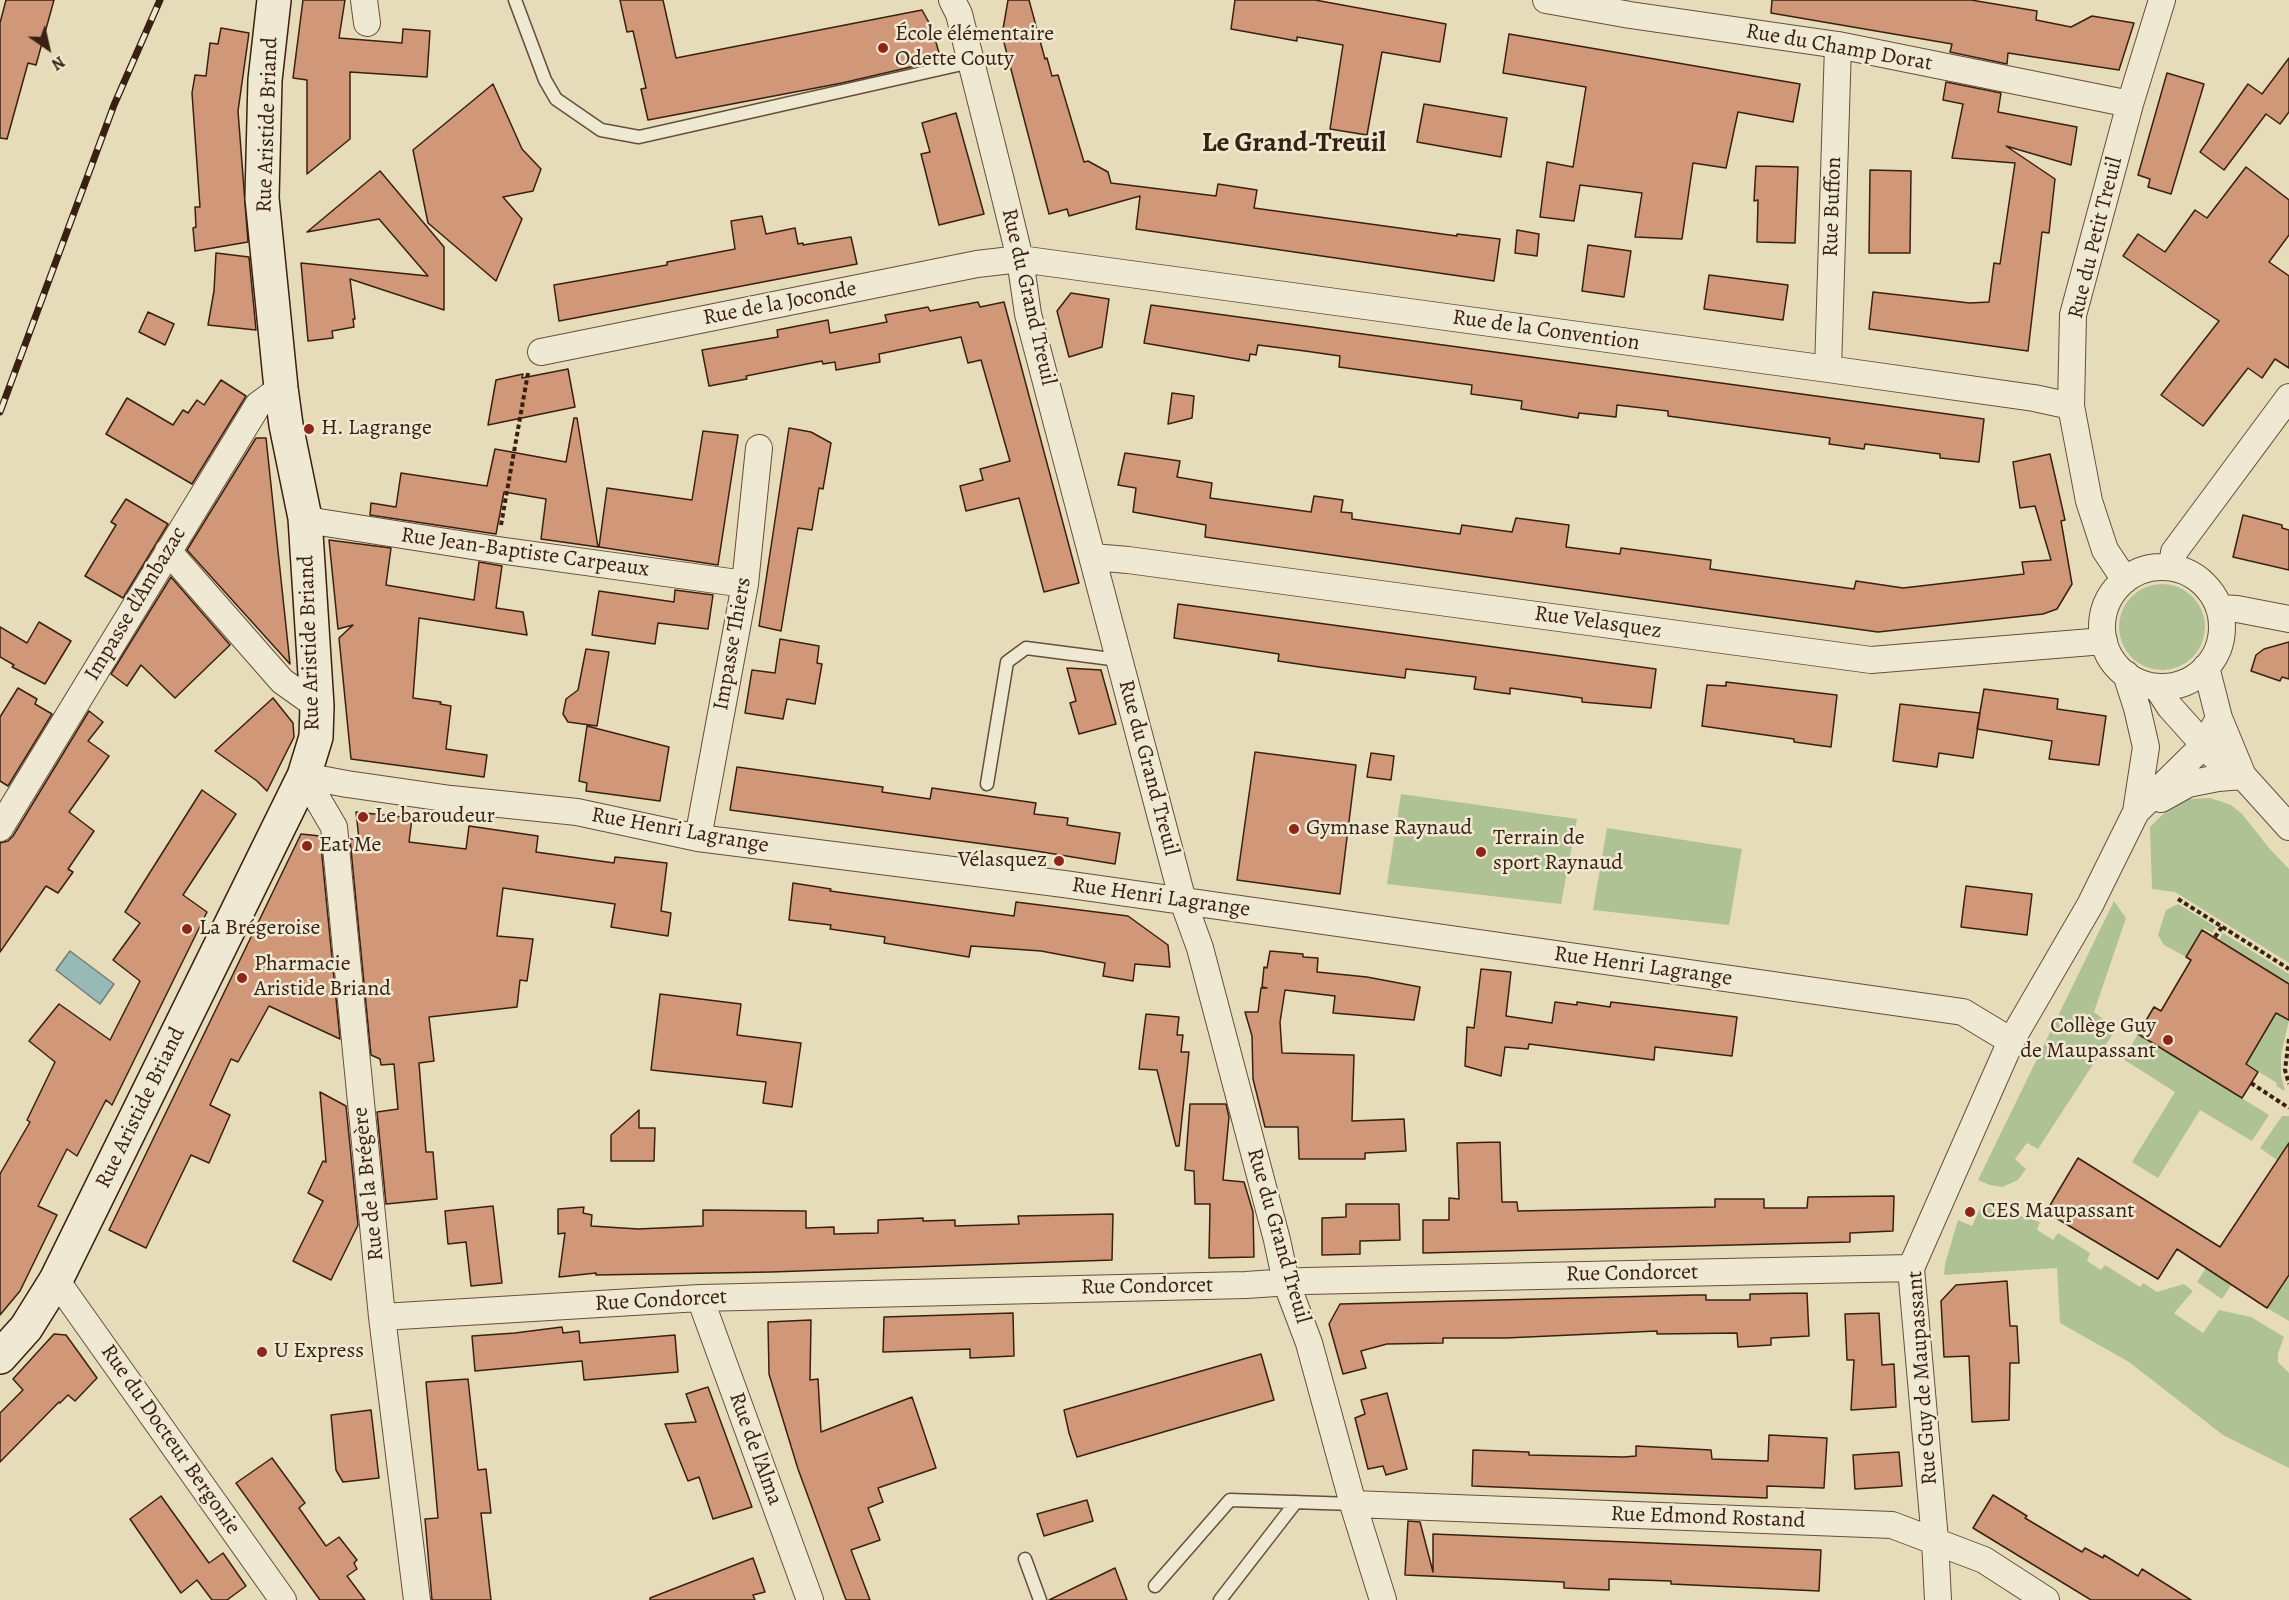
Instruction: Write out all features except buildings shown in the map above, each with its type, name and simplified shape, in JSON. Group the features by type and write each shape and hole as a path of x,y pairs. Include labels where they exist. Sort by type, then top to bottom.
{"street":[{"name":"Rue Aristide Briand","path":"0,1357 26,1328 56,1280 304,776 316,737 317,706 305,518 286,425 281,388 262,198 265,80 274,0"},
{"name":"Rue du Grand Treuil","path":"952,0 959,14 1020,260 1028,314 1183,901 1200,948 1286,1282 1309,1343 1353,1504 1383,1600"},
{"name":"Rue du Champ Dorat","path":"1546,0 1626,7 1838,45 2130,104"},
{"name":"Rue du Petit Treuil","path":"2125,580 2105,550 2089,501 2071,406 2073,315 2130,104 2162,0"},
{"name":"Rue Buffon","path":"1828,369 1838,45"},
{"name":"Rue de la Convention","path":"1020,260 1828,369 2034,398 2071,406"},
{"name":"Rue de la Joconde","path":"541,352 977,264 1020,260"},
{"name":"Impasse d'Ambazac","path":"0,828 258,405 281,388"},
{"path":"2172,567 2174,552 2289,397"},
{"name":"Impasse Thiers","path":"698,838 745,584 759,448"},
{"name":"Rue Jean-Baptiste Carpeaux","path":"305,518 498,550 745,584"},
{"path":"168,551 282,681 317,706"},
{"name":"Rue Velasquez","path":"1093,557 1871,660 2104,641"},
{"path":"2155,567 2172,567 2187,572 2201,581 2212,593 2219,608 2222,623 2221,639 2216,654 2206,668 2192,679 2176,685 2157,687 2141,683 2126,674 2112,660 2104,641 2102,624 2105,608 2113,593 2125,580 2155,567"},
{"path":"2219,608 2237,609 2289,619"},
{"path":"2206,668 2219,718 2243,776"},
{"name":"Rue Guy de Maupassant","path":"1938,1600 1935,1540 1911,1268 2012,1041 2090,905 2136,812 2146,747 2126,674"},
{"path":"2157,687 2170,707 2219,762 2243,776 2289,827"},
{"name":"Rue Guy de Maupassant","path":"2136,812 2204,745 2219,718"},
{"name":"Rue Henri Lagrange","path":"304,776 451,799 577,813 698,838 1183,901 1963,1012 2012,1041"},
{"name":"Rue de la Brégère","path":"304,776 334,827 382,1317 417,1600"},
{"path":"2136,812 2188,784 2243,776"},
{"name":"Rue Condorcet","path":"382,1317 700,1298 1911,1268"},
{"name":"Rue du Docteur Bergonie","path":"56,1280 283,1600"},
{"name":"Rue de l'Alma","path":"700,1298 810,1600"},
{"name":"Rue Edmond Rostand","path":"1353,1504 1892,1525 1984,1560 2046,1600"}],"lane":[{"path":"515,0 545,80 556,99 601,130 639,137 971,62"},
{"path":"987,784 1007,662 1026,648 1119,660"},
{"path":"1155,1586 1230,1500 1353,1504"},
{"path":"1220,1600 1296,1502"},
{"path":"1025,1558 1040,1600"}],"path":[{"path":"498,550 527,375 541,352"},
{"path":"2178,899 2289,969"},
{"path":"2215,938 2222,927"},
{"path":"2289,1039 2285,1070 2289,1084"},
{"path":"2251,1083 2289,1107"}],"green space":[{"path":"2162,584 2186,591 2198,603 2205,627 2198,651 2186,663 2162,670 2138,663 2126,651 2119,627 2126,603 2138,591"},
{"name":"Terrain de sport Raynaud","path":"1401,794 1577,819 1561,904 1387,884"},
{"path":"2210,798 2231,805 2242,814 2289,869 2289,963 2175,892 2152,889 2150,827 2172,805 2189,799"},
{"path":"1607,828 1742,849 1729,925 1593,910"},
{"path":"2114,901 2126,918 2094,1012 2116,1029 2038,1149 2027,1143 2015,1159 2026,1169 2018,1180 2002,1187 1978,1180"},
{"path":"2178,904 2216,927 2212,933 2203,928 2186,957 2164,945 2158,935 2166,910"},
{"path":"2223,933 2289,974 2289,984 2219,940"},
{"path":"2276,1013 2289,1020 2281,1055 2281,1075 2285,1091 2276,1086 2277,1083 2246,1064"},
{"path":"2138,1034 2269,1115 2252,1141 2200,1110 2158,1178 2132,1162 2175,1092 2123,1059"},
{"path":"2282,1116 2289,1116 2289,1159 2282,1154 2277,1160 2260,1148"},
{"path":"1982,1204 2040,1222 2037,1230 2053,1240 2058,1233 2090,1253 2087,1261 2101,1270 2105,1265 2140,1287 2143,1283 2157,1292 2184,1284 2193,1291 2174,1313 2203,1333 2219,1310 2251,1317 2284,1337 2278,1353 2278,1362 2289,1373 2289,1468 2223,1435 2129,1362 2060,1323 2057,1268 1944,1275 1958,1220 1972,1226"},
{"path":"2206,1268 2232,1284 2222,1299 2197,1282"},
{"path":"2289,1275 2289,1321 2267,1308"}],"water":[{"path":"70,951 114,984 100,1004 56,970"}],"railway":[{"path":"0,412 114,105 160,0"}],"place":[{"name":"École élémentaire Odette Couty","path":"883,48"},
{"name":"H. Lagrange","path":"309,429"},
{"name":"Le baroudeur","path":"363,817"},
{"name":"Gymnase Raynaud","path":"1294,829"},
{"name":"Eat Me","path":"307,846"},
{"name":"Terrain de sport Raynaud","path":"1481,852"},
{"name":"Vélasquez","path":"1059,861"},
{"name":"La Brégeroise","path":"187,929"},
{"name":"Pharmacie Aristide Briand","path":"242,978"},
{"name":"Collège Guy de Maupassant","path":"2168,1040"},
{"name":"CES Maupassant","path":"1970,1212"},
{"name":"U Express","path":"262,1352"}],"district":[{"name":"Le Grand-Treuil","path":"1294,144"}]}
